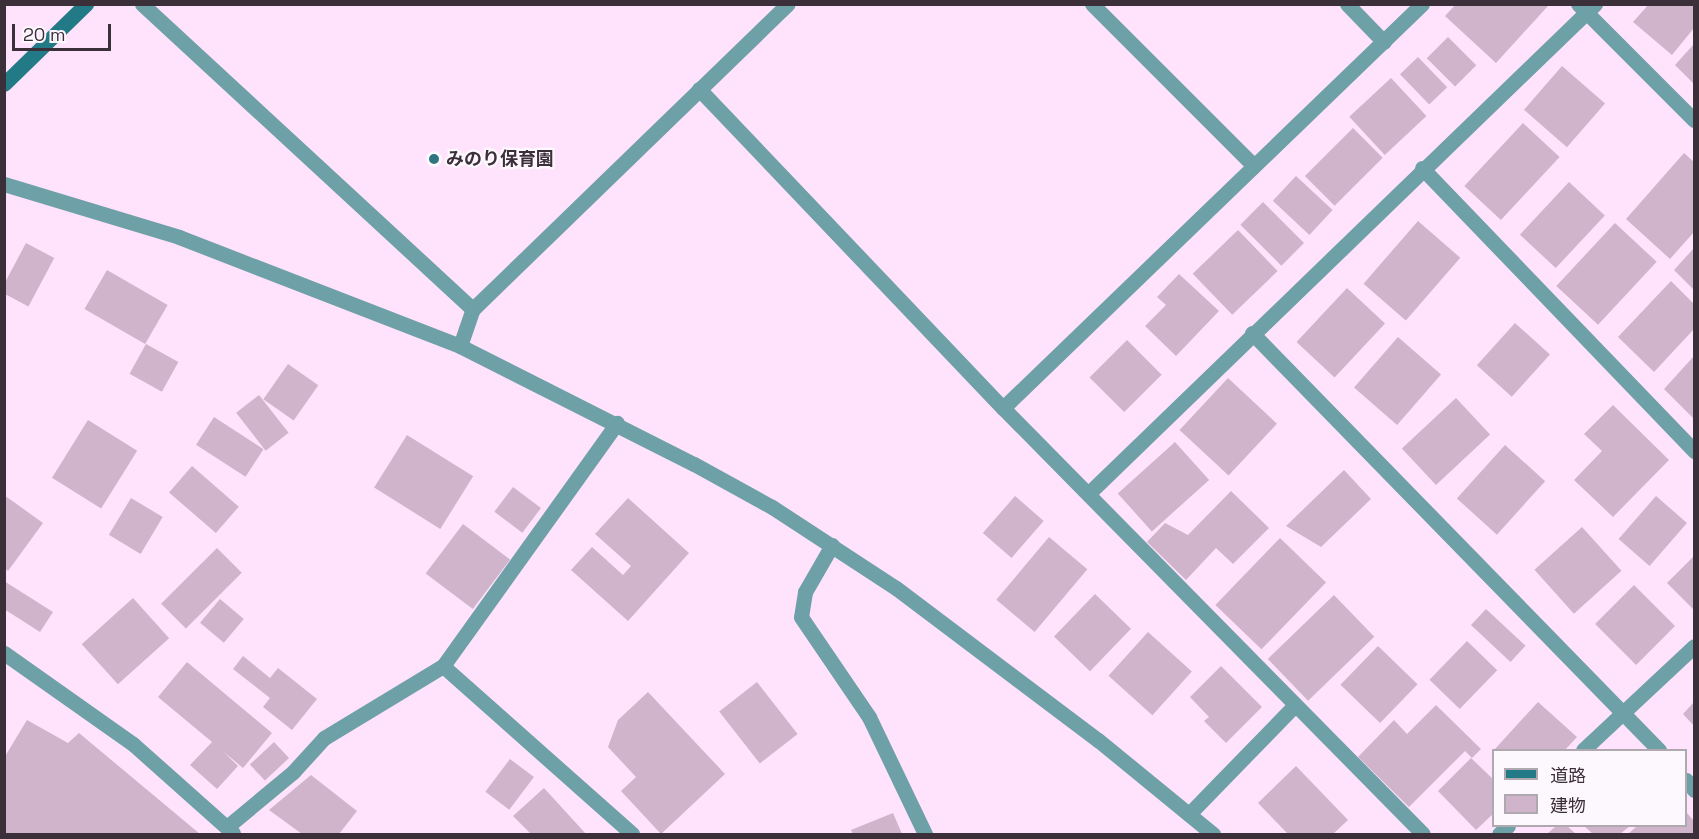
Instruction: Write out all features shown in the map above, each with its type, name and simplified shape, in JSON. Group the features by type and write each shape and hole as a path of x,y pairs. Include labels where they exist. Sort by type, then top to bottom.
{"main road":[{"path":"4,84 86,4"}],"street":[{"path":"142,4 473,309"},
{"path":"460,346 473,309 788,4"},
{"path":"1092,4 1254,166"},
{"path":"1347,4 1384,42"},
{"path":"1004,408 1422,4"},
{"path":"1089,493 1586,7 1695,120"},
{"path":"699,89 1004,408 1423,834"},
{"path":"1422,168 1695,451"},
{"path":"4,184 179,237 460,346 617,423 772,507 832,545 1016,677 1213,834"},
{"path":"1252,333 1623,710 1658,749"},
{"path":"4,653 133,744 231,830 293,772 324,738 443,666 617,423"},
{"path":"832,545 805,592 801,617 869,717 925,834"},
{"path":"1584,749 1623,710 1695,646"},
{"path":"443,666 632,834"},
{"path":"1189,814 1295,705"}],"building":[{"path":"1456,4 1546,4 1548,6 1496,63 1445,16"},
{"path":"1649,4 1694,4 1694,28 1672,55 1633,22"},
{"path":"1448,37 1476,65 1455,86 1427,58"},
{"path":"1694,44 1694,84 1675,65"},
{"path":"1418,57 1447,87 1429,105 1400,74"},
{"path":"1562,66 1605,103 1567,147 1524,110"},
{"path":"1391,78 1426,116 1385,155 1349,117"},
{"path":"1523,123 1560,157 1501,220 1464,186"},
{"path":"1353,128 1383,158 1335,206 1305,176"},
{"path":"1684,153 1694,162 1694,232 1670,259 1626,219"},
{"path":"1296,176 1333,210 1309,235 1273,201"},
{"path":"1569,182 1605,215 1556,268 1520,235"},
{"path":"1263,202 1304,243 1281,266 1240,225"},
{"path":"1418,221 1460,258 1406,320 1364,284"},
{"path":"1615,223 1657,262 1598,325 1556,286"},
{"path":"1238,230 1278,271 1232,315 1193,274"},
{"path":"26,243 54,258 28,307 4,294 4,284"},
{"path":"1694,248 1694,290 1674,270"},
{"path":"107,270 168,305 145,344 85,309"},
{"path":"1179,274 1219,311 1176,356 1145,326 1166,305 1157,297"},
{"path":"1671,281 1694,304 1694,329 1654,372 1618,337"},
{"path":"1347,288 1385,323 1335,378 1297,342"},
{"path":"1515,323 1550,354 1512,397 1477,365"},
{"path":"1398,337 1441,374 1397,425 1354,388"},
{"path":"1127,340 1162,375 1124,412 1090,377"},
{"path":"146,344 178,362 162,392 130,374"},
{"path":"1694,356 1694,419 1664,389"},
{"path":"288,364 318,385 294,420 263,399"},
{"path":"1228,378 1277,424 1229,476 1180,430"},
{"path":"259,395 289,433 266,451 236,413"},
{"path":"1456,398 1490,435 1436,485 1402,448"},
{"path":"1613,405 1669,460 1613,517 1574,480 1602,451 1584,434"},
{"path":"214,417 263,449 246,477 196,445"},
{"path":"88,420 137,451 101,508 52,478"},
{"path":"407,435 473,476 440,529 374,488"},
{"path":"1175,442 1209,480 1152,531 1118,494"},
{"path":"1505,445 1545,481 1497,535 1457,499"},
{"path":"192,466 239,507 216,533 169,492"},
{"path":"1344,470 1371,499 1321,547 1286,526"},
{"path":"513,487 541,508 522,533 494,512"},
{"path":"1231,491 1269,528 1233,564 1216,548 1186,580 1147,542 1165,523 1188,535"},
{"path":"4,495 43,523 8,571 4,568"},
{"path":"1015,496 1044,521 1012,558 983,533"},
{"path":"1656,496 1687,523 1650,566 1619,539"},
{"path":"131,498 163,517 141,554 109,535"},
{"path":"628,498 689,553 628,621 571,570 592,547 623,575 631,566 595,534"},
{"path":"463,524 510,560 473,609 426,574"},
{"path":"1582,527 1621,571 1574,614 1534,570"},
{"path":"1049,537 1087,569 1035,632 996,600"},
{"path":"1280,538 1326,582 1261,649 1215,605"},
{"path":"217,548 242,573 186,629 161,604"},
{"path":"1694,556 1694,608 1693,609 1667,583"},
{"path":"4,581 53,612 40,632 4,609"},
{"path":"1634,585 1675,626 1636,665 1595,624"},
{"path":"1095,594 1131,629 1090,671 1054,636"},
{"path":"1334,595 1374,637 1308,701 1268,659"},
{"path":"133,598 169,638 118,684 82,644"},
{"path":"220,599 244,619 224,643 200,623"},
{"path":"1486,609 1525,646 1510,662 1471,625"},
{"path":"1148,632 1192,671 1152,715 1109,676"},
{"path":"1467,641 1497,670 1460,709 1429,680"},
{"path":"1378,646 1418,684 1380,723 1340,685"},
{"path":"243,656 270,678 278,668 317,699 292,730 263,707 270,698 233,669"},
{"path":"187,662 272,733 243,768 224,752 238,766 217,789 190,765 212,742 158,697"},
{"path":"1221,666 1262,707 1226,743 1204,721 1209,717 1190,697"},
{"path":"757,682 798,734 760,764 719,712"},
{"path":"648,692 725,774 661,834 621,791 636,777 608,747 618,720"},
{"path":"1538,702 1577,737 1566,749 1495,749"},
{"path":"1694,702 1694,726 1683,714"},
{"path":"1436,705 1481,749 1472,758 1465,751 1409,807 1358,757 1394,720 1407,734"},
{"path":"27,720 68,743 79,733 200,834 4,834 4,758"},
{"path":"274,742 289,758 265,781 250,765"},
{"path":"1471,758 1492,778 1492,815 1476,830 1438,791"},
{"path":"510,759 534,777 509,810 485,792"},
{"path":"1296,766 1348,820 1333,834 1288,834 1258,803"},
{"path":"311,775 357,811 339,834 302,834 269,810"},
{"path":"544,788 586,834 531,834 513,816"},
{"path":"893,813 902,834 853,834 851,830"},
{"path":"1687,813 1694,821 1693,834 1628,834 1636,827 1687,827"},
{"path":"1555,827 1568,827 1576,834 1547,834"},
{"path":"1585,827 1629,827 1620,834 1593,834"}],"place":[{"name":"みのり保育園","path":"434,159"}]}
